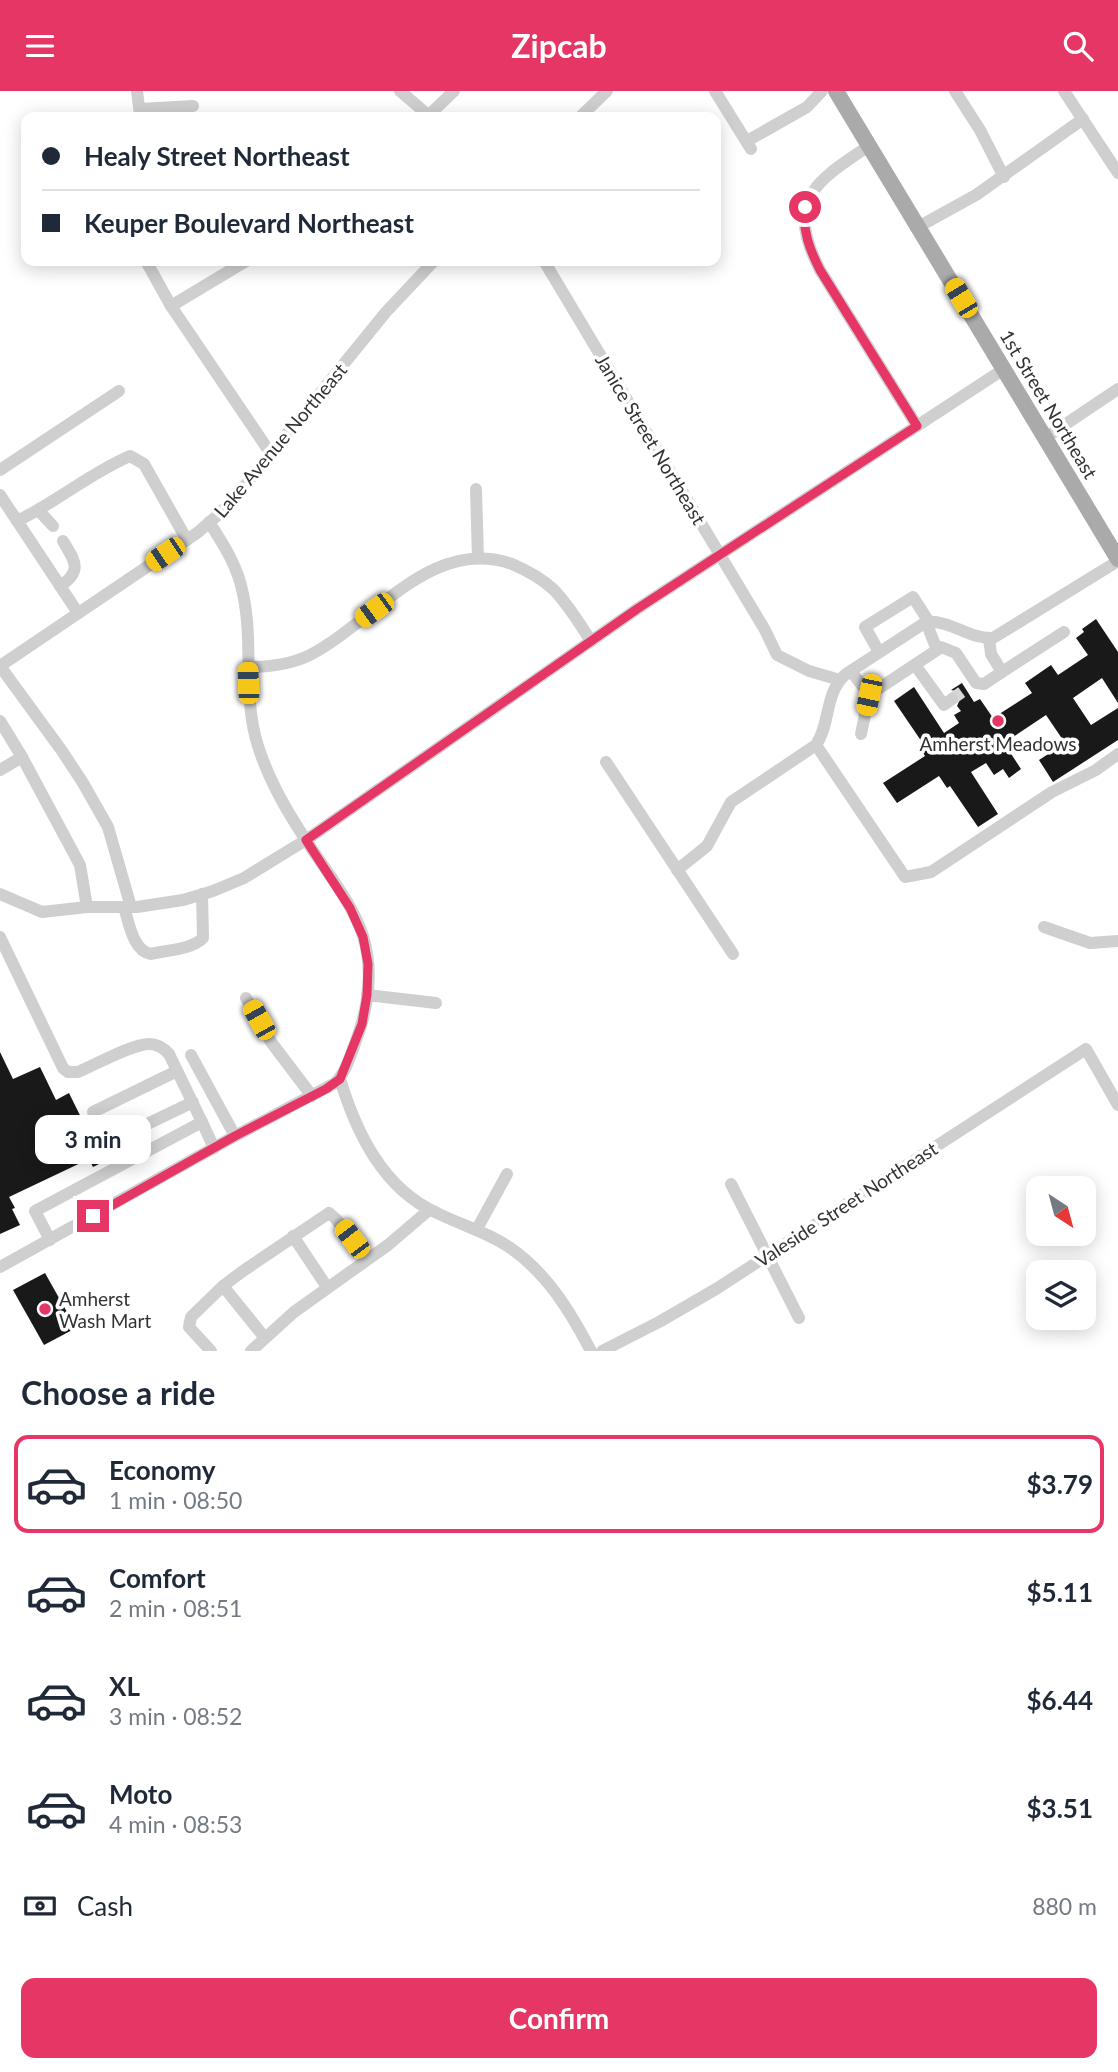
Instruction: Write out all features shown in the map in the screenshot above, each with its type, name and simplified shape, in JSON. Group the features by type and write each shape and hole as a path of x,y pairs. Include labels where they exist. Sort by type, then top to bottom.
{"main road":[{"name":"1st Street Northeast","path":"836,91 1118,560"}],"street":[{"path":"137,91 140,112"},
{"path":"400,91 423,112"},
{"path":"431,112 454,91"},
{"path":"585,112 607,91"},
{"path":"715,91 749,145 807,107 822,91"},
{"path":"955,91 980,130 1004,177"},
{"path":"1064,91 1118,173"},
{"path":"148,112 193,106"},
{"path":"918,227 1004,177 1083,119"},
{"path":"869,146 824,178 811,192 805,207 805,233 809,249 820,270 917,426"},
{"path":"149,266 171,306 271,454"},
{"path":"171,306 238,266"},
{"name":"Lake Avenue Northeast","path":"0,666 187,540 218,516 386,312 429,266"},
{"name":"Janice Street Northeast","path":"547,266 765,630 777,655 809,671 840,680"},
{"path":"0,894 42,912 87,907 127,907 183,900 244,878 306,840 720,554 1004,369"},
{"path":"1045,438 1118,389"},
{"path":"0,470 119,391"},
{"path":"18,521 39,511 109,465 130,456 144,464 187,540"},
{"path":"476,489 478,558"},
{"path":"0,495 78,613"},
{"path":"39,511 53,526"},
{"path":"0,1268 335,1083 340,1079 362,1024 368,964 363,937 342,893 286,810 257,744 249,698 247,619 240,582 229,556 209,522"},
{"path":"60,586 75,573 75,564 63,541"},
{"path":"248,667 278,665 310,655 426,573 450,563 478,558 521,568 544,582 563,600 591,641"},
{"path":"677,870 707,846 731,802 816,745 824,730 831,694 840,680 878,652 927,622 951,624 974,635 989,638 1002,634 1118,560"},
{"path":"878,652 865,627 913,597 927,622 937,650"},
{"path":"861,734 869,695 942,647 956,653 971,686 984,684 1064,632"},
{"path":"989,638 991,654 1002,672"},
{"path":"915,665 944,705 952,699"},
{"path":"0,666 62,751 108,827 138,947 151,954 199,942 203,938 202,894"},
{"path":"851,671 869,695"},
{"path":"0,721 80,865 87,907"},
{"path":"816,745 905,877 931,872 1052,792 1118,754"},
{"path":"0,770 22,757"},
{"path":"606,762 733,954"},
{"path":"1044,927 1090,943 1118,941"},
{"path":"0,937 63,1069 78,1072 137,1046 159,1046 166,1050 214,1148"},
{"path":"367,995 436,1003"},
{"path":"246,998 271,1042 312,1096"},
{"name":"Valeside Street Northeast","path":"601,1351 716,1289 766,1254 1086,1049 1116,1103"},
{"path":"191,1055 235,1136"},
{"path":"119,1166 93,1112 177,1071"},
{"path":"340,1079 357,1126 379,1164 398,1188 429,1210 508,1246 540,1273 567,1308 591,1351"},
{"path":"108,1143 192,1102"},
{"path":"50,1240 35,1211 202,1122"},
{"path":"477,1230 507,1174"},
{"path":"731,1184 799,1318"},
{"path":"251,1351 294,1312 388,1245 429,1210"},
{"path":"211,1351 189,1327 191,1317 223,1286 329,1213 367,1259"},
{"path":"293,1236 327,1287"},
{"path":"223,1286 265,1338"}],"building":[{"name":"Amherst Meadows","path":"1096,619 1118,652 1118,703 1102,678 1073,698 1091,725 1118,708 1118,740 1053,782 1039,760 1065,743 1046,715 1004,743 1021,769 1009,778 1003,769 994,775 986,763 971,772 998,814 978,827 950,786 947,788 939,776 897,803 883,783 925,756 922,751 926,748 894,701 914,687 944,733 959,723 954,715 961,711 957,706 961,697 951,690 962,683 974,702 980,699 993,718 1032,693 1025,683 1051,665 1058,675 1088,655 1076,638 1084,632 1082,629"},
{"path":"0,1052 13,1079 40,1067 56,1100 69,1093 103,1162 93,1167 89,1159 9,1197 20,1225 0,1234"},
{"name":"Amherst Wash Mart","path":"45,1273 76,1328 44,1345 13,1290"}],"tunnel":[{"path":"952,699 966,689"}],"place":[{"name":"Amherst Meadows","path":"998,721"},
{"name":"Amherst Wash Mart","path":"45,1309"}],"route":[{"path":"93,1216 340,1079 362,1024 369,976 368,964 363,937 350,908 306,840 637,609 917,426 852,324 809,249 805,233 805,207"}]}
